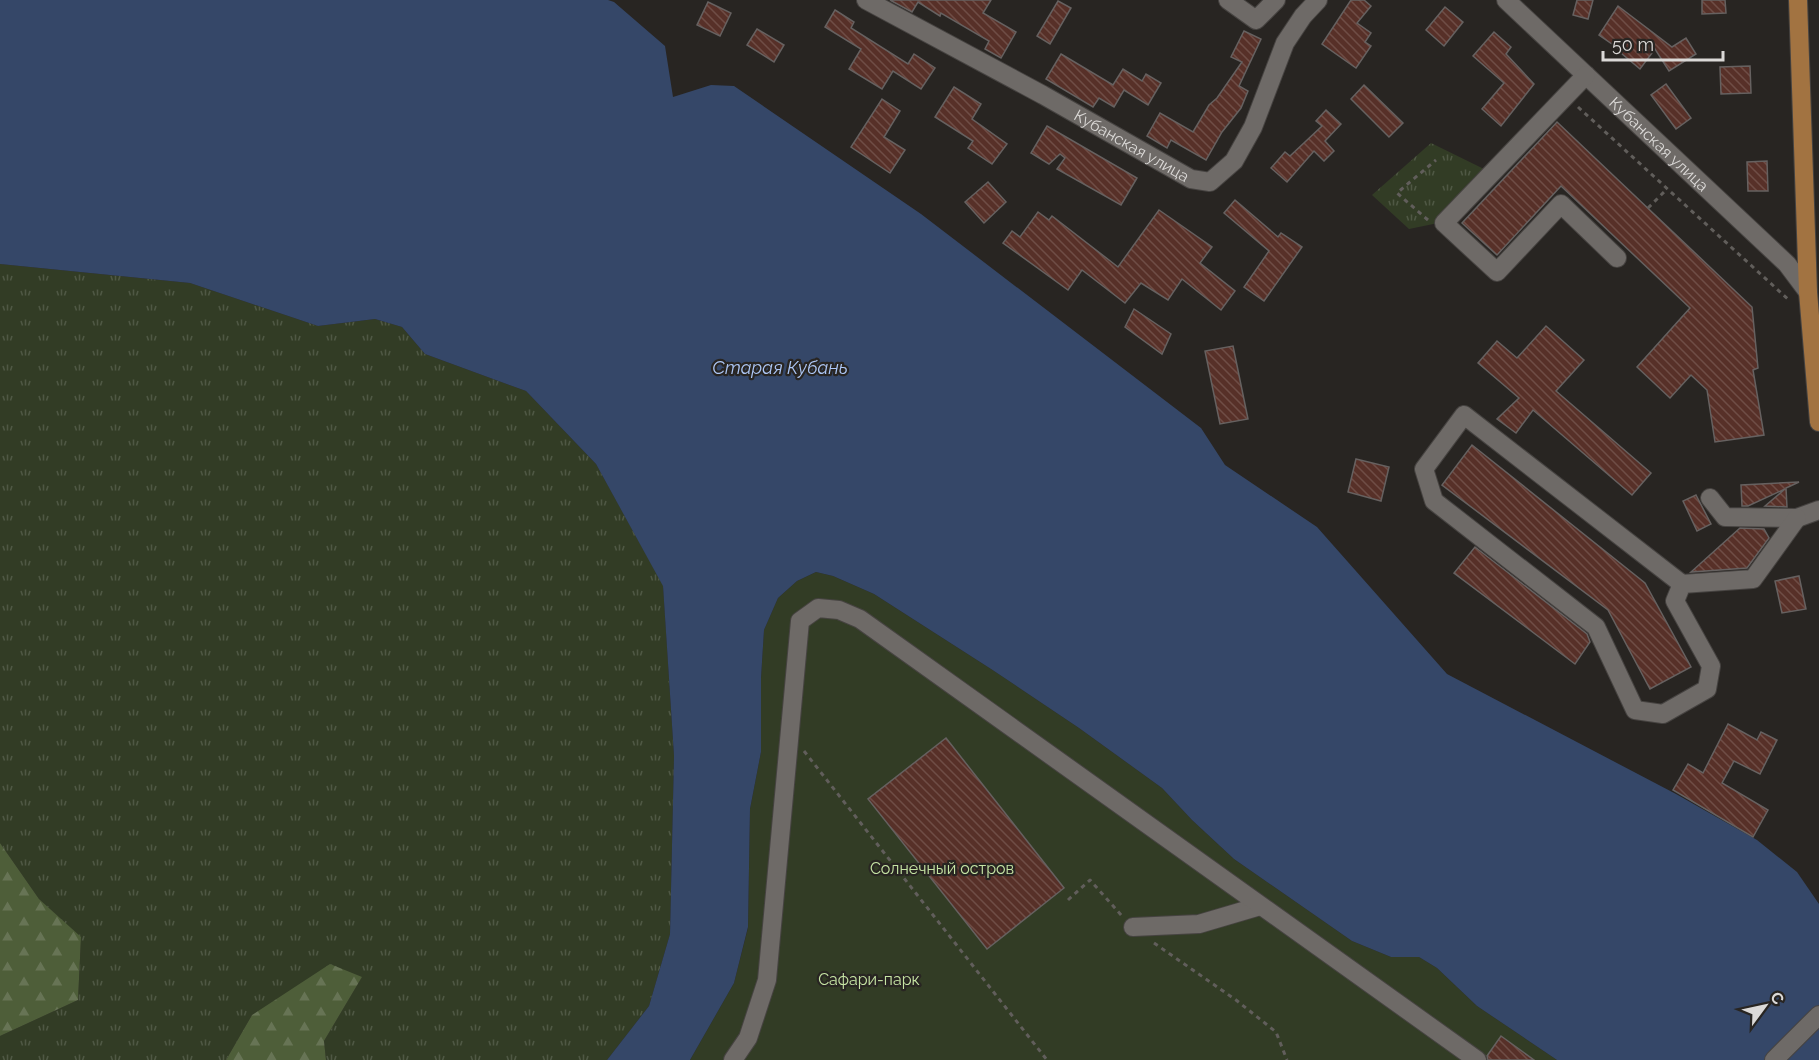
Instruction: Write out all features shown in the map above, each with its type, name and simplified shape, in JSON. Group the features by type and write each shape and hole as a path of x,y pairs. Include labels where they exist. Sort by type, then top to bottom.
{"main road":[{"path":"1798,0 1819,422"}],"street":[{"name":"Кубанская улица","path":"866,0 1043,95 1191,179 1210,182 1234,161 1253,127 1285,42 1303,16 1318,0"},
{"path":"1228,0 1256,20 1276,0"},
{"name":"Кубанская улица","path":"1506,0 1787,264 1813,292"},
{"path":"1586,75 1444,224 1497,272 1561,204 1617,258"},
{"path":"1682,584 1675,601 1711,666 1707,689 1663,714 1635,710 1596,627 1434,501 1424,470 1464,415 1682,584 1753,579 1797,518"},
{"path":"1710,498 1725,517 1797,518 1819,510"},
{"path":"733,1060 748,1038 767,980 788,730 800,621 818,608 839,610 860,619 1477,1060"},
{"path":"1132,927 1199,924 1260,906"},
{"path":"1774,1060 1819,1015"}],"path":[{"path":"1566,95 1790,301"},
{"path":"1427,220 1397,193 1436,160"},
{"path":"1648,208 1667,189"},
{"path":"788,730 1047,1060"},
{"path":"1068,900 1090,880 1132,927 1257,1015 1276,1032 1287,1060"}],"green space":[{"path":"1431,143 1488,171 1438,223 1409,229 1372,195"},
{"path":"0,264 190,283 318,326 375,319 402,327 425,354 526,391 596,464 663,585 674,756 670,934 649,1006 607,1060 326,1060 324,1041 362,977 252,1015 226,1060 0,1060 0,1036 78,1000 81,938 39,899 0,843"},
{"name":"Солнечный остров","path":"816,572 833,576 874,594 991,669 1079,728 1162,788 1234,859 1352,941 1391,957 1419,957 1437,968 1477,1006 1557,1060 690,1060 734,983 748,928 750,809 761,752 761,678 764,630 778,598 797,581"},
{"path":"0,843 39,899 81,937 78,1000 0,1036"},
{"path":"330,964 362,977 324,1041 326,1060 226,1060 252,1015"}],"water":[{"name":"Старая Кубань","path":"0,0 608,0 614,2 665,46 673,97 711,85 734,86 921,214 1201,428 1225,465 1317,527 1447,674 1676,794 1757,840 1797,872 1819,904 1819,1060 1557,1060 1477,1006 1437,968 1419,957 1391,957 1352,941 1234,859 1162,788 1079,728 991,669 874,594 833,576 816,572 797,581 778,598 764,630 761,678 761,752 750,809 748,927 734,983 690,1060 607,1060 649,1006 670,934 674,756 663,586 596,464 526,391 425,354 402,327 375,319 318,326 190,283 0,264"}],"building":[{"path":"890,0 991,0 983,13 1016,32 1001,58 985,49 989,41 941,13 940,16 918,2 912,12"},
{"path":"1351,0 1364,0 1371,6 1357,23 1371,33 1365,42 1371,46 1356,68 1322,44"},
{"path":"1577,0 1593,0 1588,19 1573,15"},
{"path":"1702,0 1725,0 1726,13 1702,14"},
{"path":"1058,1 1071,8 1050,44 1037,36"},
{"path":"708,2 731,13 720,36 697,25"},
{"path":"1618,6 1672,47 1686,38 1696,54 1669,71 1655,49 1640,69 1621,53 1622,51 1599,35"},
{"path":"1445,7 1463,22 1444,46 1426,30"},
{"path":"835,10 854,22 851,28 908,64 914,54 935,68 921,89 893,71 882,89 849,69 861,49 825,27"},
{"path":"757,29 784,45 774,62 747,45"},
{"path":"1244,31 1261,39 1239,86 1248,91 1241,108 1222,132 1206,160 1171,140 1167,148 1147,136 1160,113 1193,132 1209,105 1217,98 1242,62 1231,57"},
{"path":"1494,32 1511,47 1506,54 1534,84 1501,126 1482,109 1504,83 1473,56"},
{"path":"1061,54 1113,85 1123,69 1142,81 1146,74 1161,83 1148,105 1124,90 1114,107 1099,98 1093,107 1046,79"},
{"path":"1750,66 1751,93 1721,94 1720,67"},
{"path":"1666,84 1691,118 1676,129 1651,95"},
{"path":"1364,85 1403,123 1389,137 1351,99"},
{"path":"954,87 981,104 972,119 1007,144 992,164 968,148 973,141 935,117"},
{"path":"882,99 900,111 884,137 905,150 890,173 851,147"},
{"path":"1326,110 1341,124 1325,141 1334,151 1324,161 1314,151 1287,182 1271,168 1285,152 1290,156 1322,126 1316,121"},
{"path":"1557,122 1752,307 1758,368 1753,370 1764,435 1715,442 1707,390 1691,375 1670,398 1637,367 1690,308 1561,186 1497,255 1462,223"},
{"path":"1047,126 1137,178 1121,205 1057,169 1065,158 1060,154 1049,164 1031,153"},
{"path":"1767,161 1768,191 1748,191 1747,162"},
{"path":"988,182 1006,202 984,223 965,202"},
{"path":"1235,200 1278,237 1281,233 1302,247 1264,301 1244,287 1269,251 1224,213"},
{"path":"1159,210 1212,247 1200,263 1235,291 1221,310 1182,279 1168,300 1141,283 1125,303 1082,270 1068,290 1003,243 1012,231 1020,237 1038,212 1049,220 1052,216 1118,267"},
{"path":"1134,309 1171,334 1162,354 1125,327"},
{"path":"1546,326 1584,360 1556,391 1651,473 1632,495 1533,410 1516,433 1497,419 1519,398 1478,363 1497,341 1517,358"},
{"path":"1233,346 1248,419 1220,424 1205,351"},
{"path":"1472,445 1645,583 1691,667 1650,689 1608,610 1442,485"},
{"path":"1356,459 1389,467 1381,501 1348,492"},
{"path":"1799,482 1786,488 1787,507 1765,506 1785,489 1748,506 1742,506 1741,485"},
{"path":"1696,495 1711,524 1697,531 1683,501"},
{"path":"1740,528 1764,529 1769,538 1747,568 1691,572"},
{"path":"1475,547 1587,634 1590,642 1575,664 1454,573"},
{"path":"1799,576 1806,609 1782,613 1775,581"},
{"path":"1728,724 1757,740 1761,732 1777,740 1760,774 1734,761 1722,783 1768,810 1753,837 1673,790 1688,764 1703,773"},
{"path":"946,738 1064,888 987,949 868,799"},
{"path":"1501,1036 1534,1060 1488,1060 1487,1056"}],"park label":[{"name":"Сафари-парк","path":"869,979"}]}
